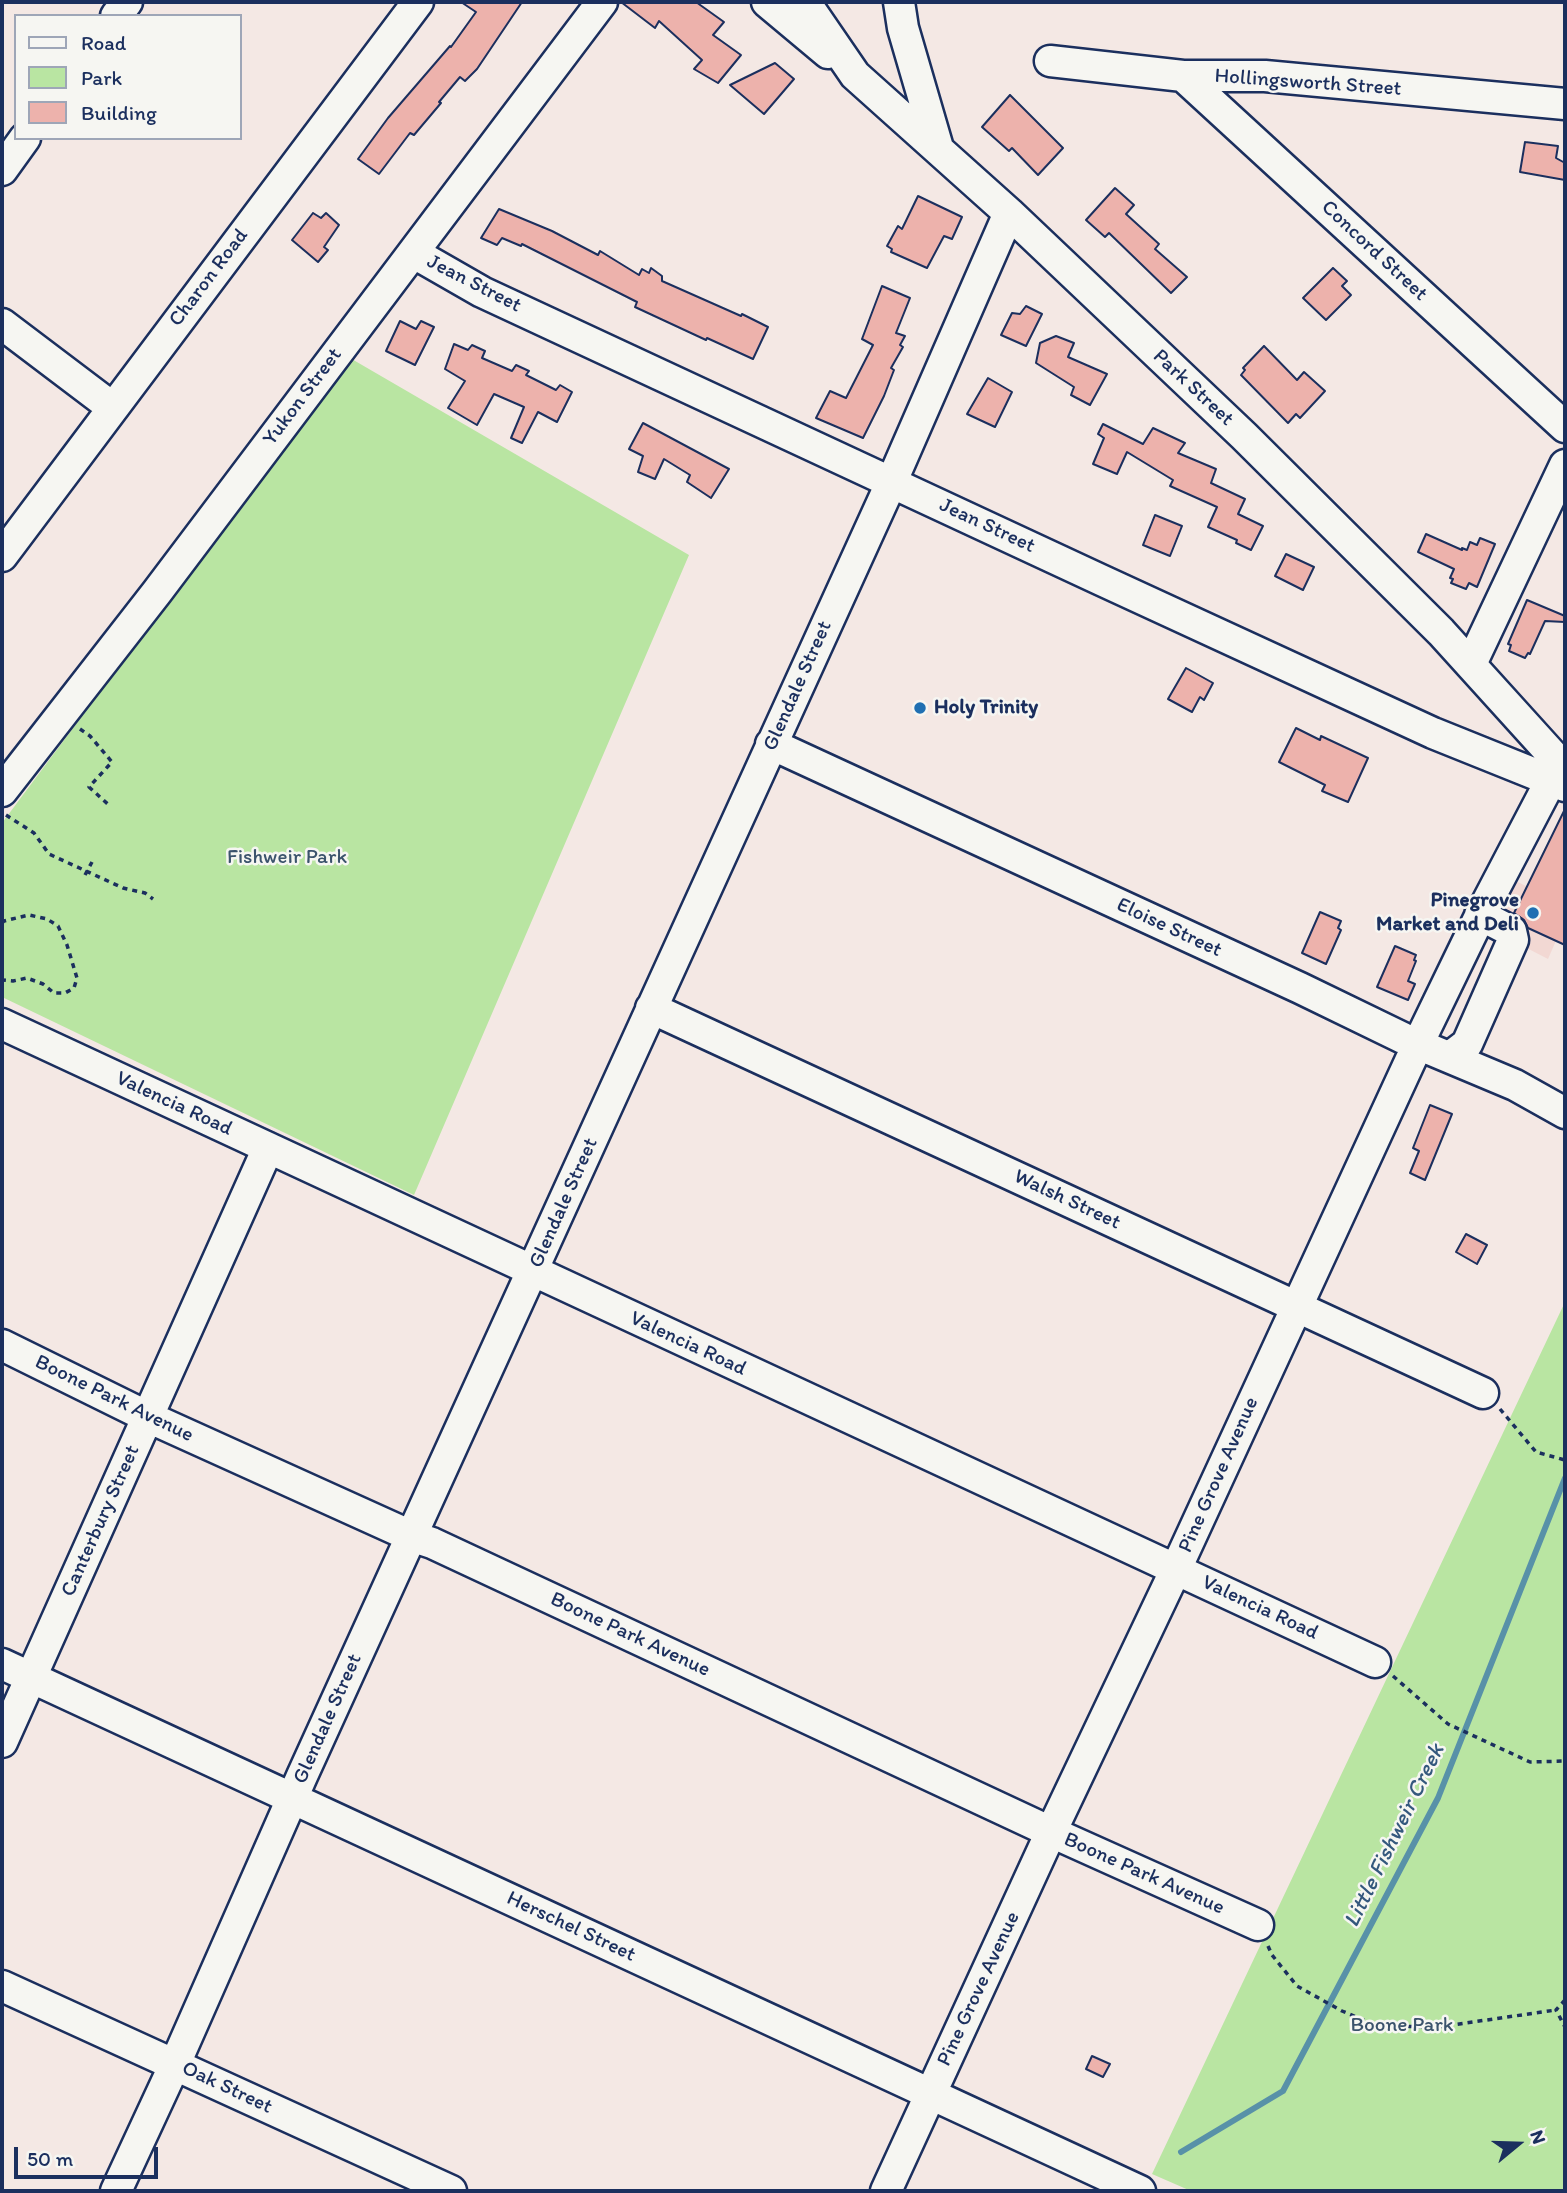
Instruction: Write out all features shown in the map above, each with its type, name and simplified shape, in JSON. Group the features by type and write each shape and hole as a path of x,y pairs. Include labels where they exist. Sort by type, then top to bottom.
{"street":[{"name":"Charon Road","path":"2,556 418,2"},
{"name":"Yukon Street","path":"2,791 157,592 602,2"},
{"path":"767,2 855,75"},
{"path":"899,2 903,28 938,148"},
{"name":"Park Street","path":"809,6 855,75 1009,213 1244,436 1471,664 1560,775"},
{"name":"Hollingsworth Street","path":"1050,61 1183,76 1265,76 1565,104"},
{"name":"Concord Street","path":"1183,76 1565,427"},
{"path":"2,170 24,140"},
{"name":"Glendale Street","path":"116,2191 892,481 1009,213"},
{"name":"Jean Street","path":"414,253 482,292 1433,733 1560,775"},
{"path":"2,324 113,408"},
{"path":"1471,664 1565,465"},
{"name":"Eloise Street","path":"771,744 1419,1044 1515,1085 1565,1113"},
{"name":"Pine Grove Avenue","path":"886,2191 1480,915 1560,775"},
{"path":"1450,1057 1467,1044 1513,940 1511,931 1480,915"},
{"name":"Walsh Street","path":"652,1009 1297,1306 1421,1367 1483,1393"},
{"name":"Valencia Road","path":"4,1029 268,1148 1375,1662"},
{"name":"Canterbury Street","path":"2,1742 268,1148"},
{"name":"Boone Park Avenue","path":"2,1345 148,1417 411,1536 432,1543 1051,1832 1258,1925"},
{"name":"Herschel Street","path":"2,1664 1140,2191"},
{"name":"Oak Street","path":"2,1986 440,2189"}],"path":[{"path":"90,736 112,762 89,787 111,807"},
{"path":"2,812 34,833 48,854 86,873 123,888 145,893 153,899"},
{"path":"86,873 92,862"},
{"path":"2,923 29,915 47,919 58,926 77,978 75,988 65,993 54,993 43,984 27,978 2,980"},
{"path":"1483,1393 1506,1415 1536,1452 1563,1459"},
{"path":"1375,1662 1448,1724 1530,1762 1565,1761"},
{"path":"1258,1925 1272,1955 1297,1986 1342,2011 1378,2026 1438,2027 1556,2010 1565,2000"},
{"path":"1556,2010 1565,2027"}],"shaded area":[{"path":"1510,878 1565,906 1565,920 1548,959 1484,926"}],"green space":[{"name":"Fishweir Park","path":"350,358 689,555 414,1195 2,997 2,823"},
{"name":"Boone Park","path":"1565,1302 1565,2191 1191,2191 1152,2174"}],"building":[{"path":"461,2 522,2 477,69 465,81 460,77 414,135 410,133 379,174 358,159 388,118 451,47 476,12"},
{"path":"621,2 696,2 724,22 713,35 741,55 718,83 694,69 702,60 659,21 655,28"},
{"path":"775,63 794,79 764,114 730,85"},
{"path":"1010,95 1063,148 1038,175 1012,148 1009,151 982,127"},
{"path":"1525,142 1558,146 1556,158 1565,163 1565,180 1520,172"},
{"path":"1115,188 1134,205 1126,214 1159,244 1155,249 1187,277 1171,293 1109,233 1105,237 1086,220"},
{"path":"918,196 962,217 952,239 944,236 927,268 891,252 892,249 887,246 898,226 902,229"},
{"path":"499,209 552,231 598,255 600,251 639,275 642,269 649,273 651,268 662,276 662,281 768,327 753,359 635,307 637,302 522,244 521,246 502,238 497,245 481,238"},
{"path":"313,213 321,218 326,213 339,225 324,247 328,250 318,262 292,240"},
{"path":"1333,268 1347,281 1342,286 1351,295 1326,320 1303,298"},
{"path":"882,286 910,298 896,333 905,336 900,345 903,347 891,368 894,370 884,396 863,438 816,418 830,391 846,398 873,345 862,339"},
{"path":"1026,306 1042,314 1026,346 1001,335 1012,313 1020,314"},
{"path":"400,321 416,329 421,321 434,327 415,365 386,351"},
{"path":"1056,336 1074,343 1068,357 1107,374 1090,405 1071,395 1074,387 1036,363 1040,343"},
{"path":"454,344 468,350 472,345 485,351 482,358 512,371 516,365 529,371 526,375 556,390 560,385 572,392 557,422 538,412 522,443 511,438 524,407 494,394 477,425 448,408 465,381 445,369"},
{"path":"1264,346 1297,380 1304,372 1325,391 1300,418 1296,414 1288,423 1241,375 1245,370 1243,368"},
{"path":"988,378 1012,392 995,427 967,414"},
{"path":"643,423 729,469 711,498 687,482 690,475 664,459 655,479 638,472 643,456 629,449"},
{"path":"1103,424 1143,444 1153,428 1185,443 1178,453 1216,469 1211,483 1245,499 1238,514 1263,526 1251,550 1236,543 1237,540 1208,527 1217,507 1170,486 1173,480 1127,452 1117,474 1093,464 1104,438 1098,434"},
{"path":"1155,515 1182,526 1170,556 1143,545"},
{"path":"1426,534 1462,550 1467,550 1470,542 1477,545 1480,538 1495,544 1477,587 1469,583 1466,589 1451,583 1454,569 1418,552"},
{"path":"1286,554 1314,567 1303,590 1275,576"},
{"path":"1527,600 1565,616 1565,622 1545,621 1530,654 1525,658 1509,651 1511,645 1508,644"},
{"path":"1186,668 1213,683 1204,700 1200,697 1192,712 1168,699"},
{"path":"1296,728 1320,740 1321,736 1368,758 1348,802 1322,791 1325,785 1279,762"},
{"path":"1565,809 1565,945 1528,928 1524,920 1514,913"},
{"path":"1320,912 1341,921 1338,928 1341,930 1326,964 1302,953"},
{"path":"1395,946 1416,955 1408,981 1415,984 1408,1000 1377,987"},
{"path":"1430,1105 1452,1114 1425,1180 1410,1173 1419,1151 1413,1148"},
{"path":"1466,1234 1487,1245 1477,1264 1456,1252"},
{"path":"1092,2056 1110,2064 1103,2077 1086,2069"}],"waterway":[{"name":"Little Fishweir Creek","path":"1181,2152 1283,2091 1438,1798 1565,1478"}],"place":[{"name":"Holy Trinity","path":"920,708"},
{"name":"Pinegrove Market and Deli","path":"1533,913"}]}
